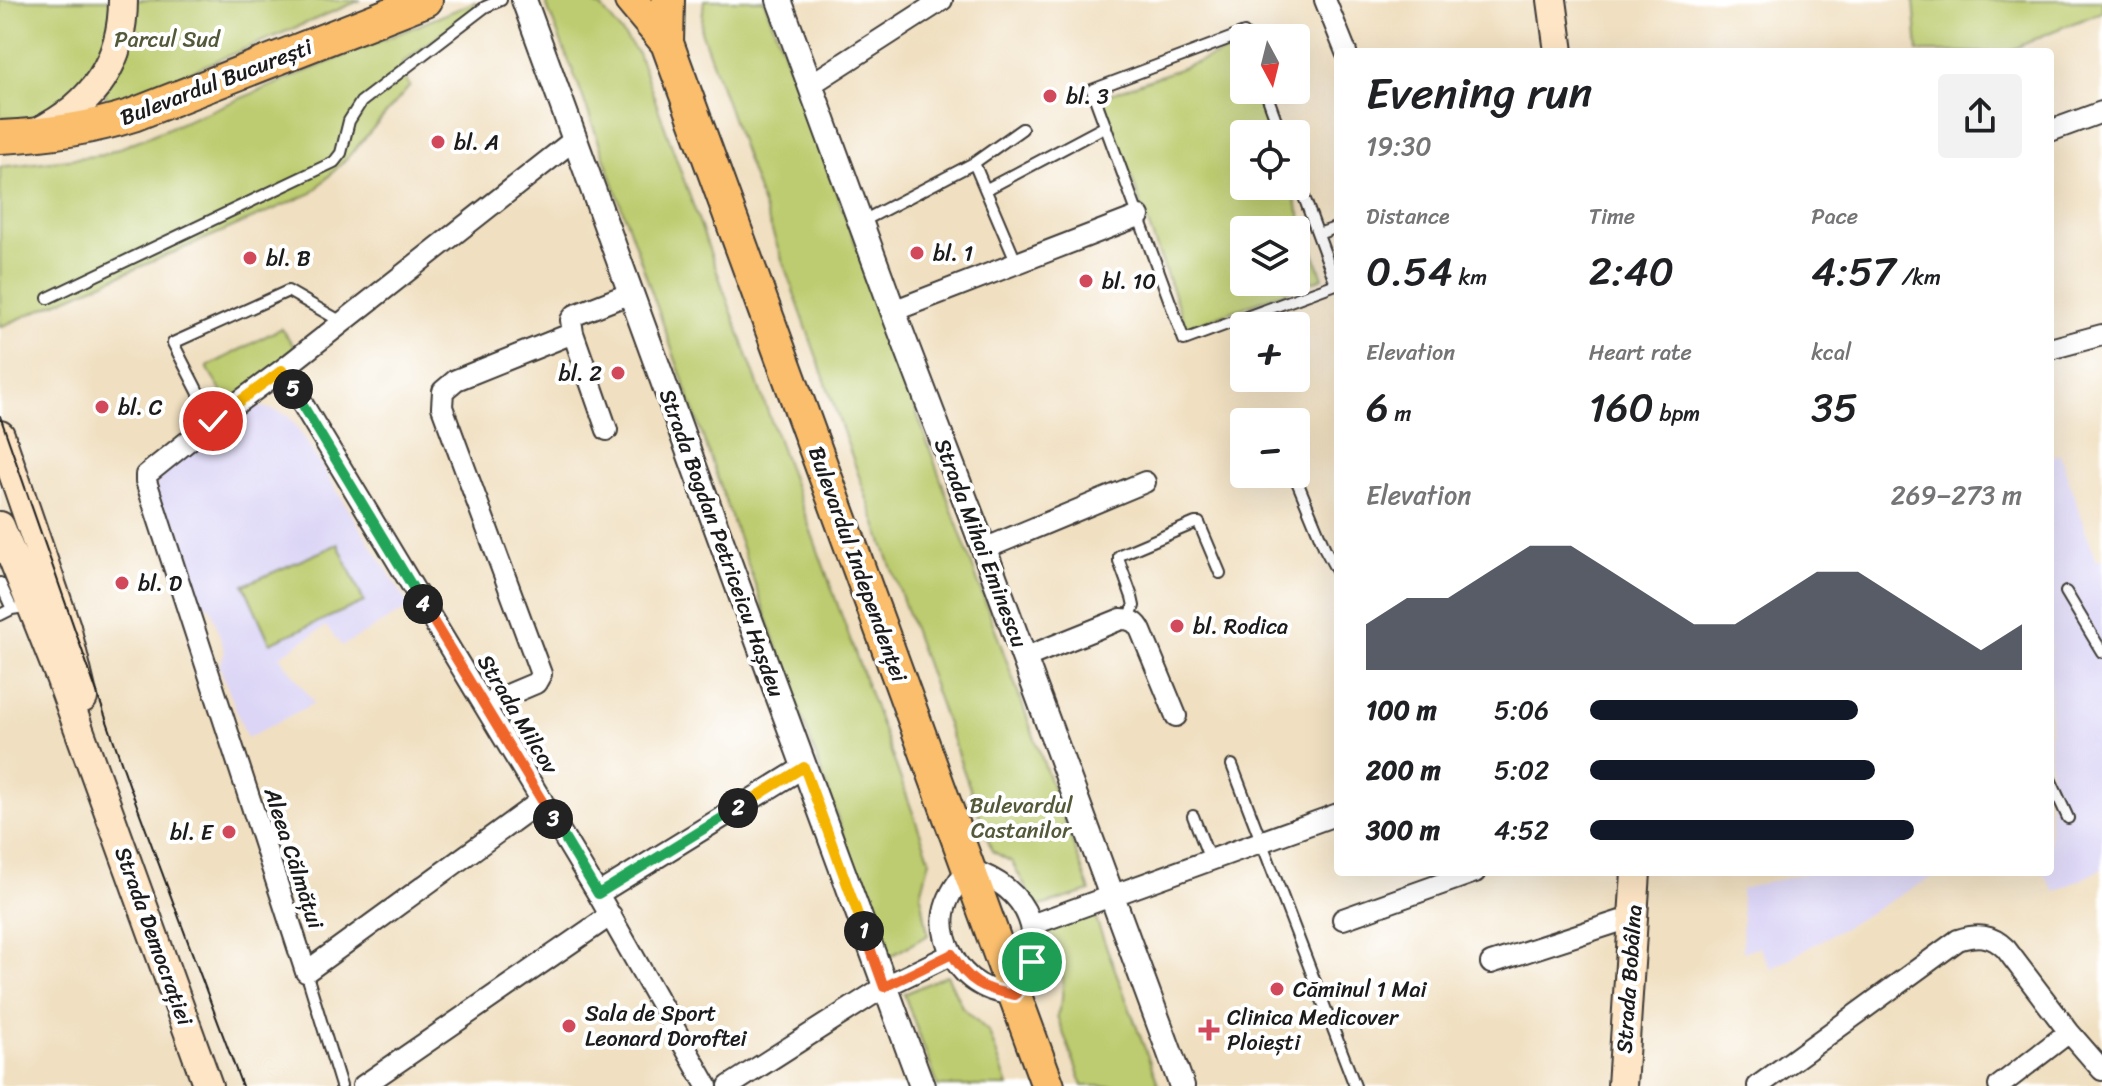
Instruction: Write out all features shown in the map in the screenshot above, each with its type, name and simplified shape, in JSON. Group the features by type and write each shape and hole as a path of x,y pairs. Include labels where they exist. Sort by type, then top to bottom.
{"main road":[{"path":"15,136 54,124 71,113 93,91 116,50 123,0"},
{"name":"Bulevardul București","path":"15,136 88,128 133,115 426,0"},
{"path":"1552,0 1558,48"},
{"name":"Bulevardul Independenței","path":"640,2 667,43 1048,1086"},
{"name":"Strada Democrației","path":"0,435 22,607 60,677"},
{"name":"Strada Democrației","path":"0,526 18,564 60,677 208,1086"},
{"name":"Strada Democrației","path":"18,564 69,637 100,786"},
{"name":"Strada Bobâlna","path":"1622,1086 1636,876"}],"street":[{"name":"Strada Bogdan Petriceicu Hașdeu","path":"524,0 922,1086"},
{"name":"Strada Mihai Eminescu","path":"779,0 1182,1086"},
{"path":"810,85 942,0"},
{"path":"1325,0 1344,48"},
{"path":"2054,130 2102,112"},
{"path":"213,421 575,139"},
{"path":"893,311 1139,216"},
{"path":"607,430 571,320 575,315 631,293"},
{"path":"484,705 536,683 541,674 442,407 443,391 456,380 573,333"},
{"path":"2054,348 2102,335"},
{"name":"Strada Milcov","path":"282,370 611,915 707,1086"},
{"name":"Aleea Călmățui","path":"213,421 146,475 146,481 306,972 542,800"},
{"path":"984,549 1145,482"},
{"path":"1024,658 1121,619 1129,619 1138,624 1176,716"},
{"path":"598,894 804,767"},
{"path":"1031,925 1334,815"},
{"path":"968,869 984,874 1005,887 1018,899 1031,925 1034,937 1032,962 1015,995 995,992 980,985 959,967 945,931 944,915 954,888 968,869"},
{"path":"1343,919 1464,876"},
{"path":"363,1086 611,915"},
{"path":"1491,963 1633,917"},
{"path":"1758,1086 1958,940 1979,935 1999,942 2006,949 2102,1070"},
{"path":"729,1086 884,987 952,954"},
{"path":"1999,1086 2069,1032"}],"lane":[{"path":"48,298 334,162 341,153 349,121 361,102 485,7 501,0"},
{"path":"1230,38 1092,90 1184,340 1334,285"},
{"path":"987,189 1106,126"},
{"path":"861,222 974,163 1022,129"},
{"path":"974,163 1017,264"},
{"path":"1305,200 1334,278"},
{"path":"1318,234 1334,228"},
{"path":"213,421 173,343 288,291 342,322"},
{"path":"1300,488 1334,566"},
{"path":"1129,619 1134,606 1119,561 1122,554 1199,523 1220,573"},
{"path":"2066,592 2102,652"},
{"path":"0,615 22,607"},
{"path":"1232,765 1355,1086"},
{"path":"2054,788 2068,818"},
{"path":"1193,816 1210,860"},
{"path":"306,972 341,1086"}],"shaded area":[{"path":"257,406 278,411 295,424 410,607 342,646 326,626 280,656 314,703 247,738 219,665 225,653 211,608 192,596 156,490 157,478 165,467 247,408"},
{"path":"2060,454 2096,561 2102,559 2102,869 2055,892 2045,876 2054,876 2054,456"},
{"path":"1795,876 1934,876 1771,969 1759,947 1743,952 1741,889"}],"green space":[{"name":"Parcul Sud","path":"0,0 114,0 108,51 63,107 29,122 0,125"},
{"name":"Parcul Sud","path":"130,0 361,0 108,106 105,92"},
{"name":"Bulevardul Castanilor","path":"552,0 586,0 602,8 638,53 930,860 921,894 928,935 887,958 580,89 546,4"},
{"name":"Bulevardul Castanilor","path":"704,0 764,0 1090,891 1034,908 1012,862 992,851 701,31"},
{"path":"1914,0 2102,0 2102,12 2016,48 1918,48"},
{"name":"Parcul Sud","path":"475,2 477,8 402,63 403,76 410,86 312,193 0,327 0,167 103,155"},
{"path":"1230,50 1230,104 1259,104 1266,120 1230,120 1230,200 1295,200 1301,216 1230,216 1230,296 1274,296 1186,328 1102,97"},
{"path":"1310,242 1323,278 1310,283"},
{"path":"281,328 297,350 228,403 207,367"},
{"path":"338,544 364,602 270,643 244,585"},
{"path":"1094,914 1159,1086 1083,1086 1057,1016 1063,981 1047,932"},
{"path":"947,975 962,1007 989,1032 1008,1086 938,1086 904,994"}],"tram line":[{"path":"0,416 130,787 242,1086"}],"place":[{"name":"bl. 3","path":"1050,96"},
{"name":"bl. A","path":"438,142"},
{"name":"bl. 1","path":"917,253"},
{"name":"bl. B","path":"250,258"},
{"name":"bl. 10","path":"1086,281"},
{"name":"bl. 2","path":"618,373"},
{"name":"bl. C","path":"102,407"},
{"name":"bl. D","path":"122,583"},
{"name":"bl. Rodica","path":"1177,626"},
{"name":"bl. E","path":"229,832"},
{"name":"Căminul 1 Mai","path":"1277,989"},
{"name":"Sala de Sport Leonard Doroftei","path":"569,1026"},
{"name":"Clinica Medicover Ploiești","path":"1209,1030"}],"route":[{"path":"213,421 282,370 598,894 804,767 884,987 952,954 959,967 980,985 995,992 1015,995 1032,962"}]}
